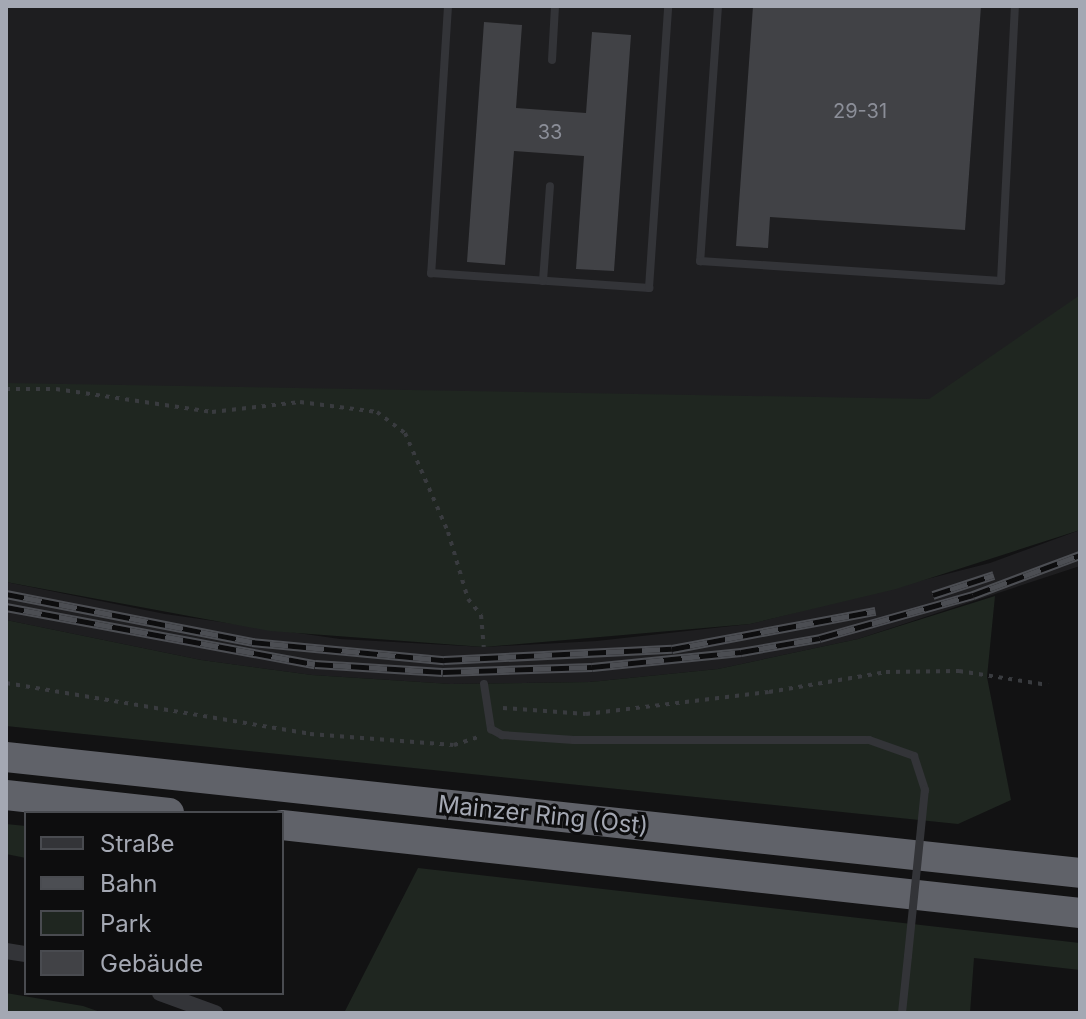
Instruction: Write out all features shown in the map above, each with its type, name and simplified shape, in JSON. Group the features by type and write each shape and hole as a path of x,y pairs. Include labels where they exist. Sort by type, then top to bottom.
{"highway":[{"name":"Mainzer Ring (Ost)","path":"6,757 1080,873"},
{"path":"6,795 151,811"},
{"name":"Mainzer Ring (Ost)","path":"284,825 1080,913"}],"street":[{"path":"166,995 215,1013"}],"lane":[{"path":"448,6 431,273 649,288 668,6"},
{"path":"552,60 555,6"},
{"path":"718,6 700,261 1001,281 1015,6"},
{"path":"543,281 550,186"},
{"path":"484,684 491,729 502,735 574,740 869,740 914,756 925,790 902,1013"}],"path":[{"path":"6,389 56,389 212,412 300,402 377,412 405,433 448,532 468,599 481,615 484,647"},
{"path":"489,707 586,714 769,692 886,672 959,671 1048,685"},
{"path":"6,683 310,734 454,745 491,729"}],"shaded area":[{"path":"6,6 1080,6 1080,394 6,527"},
{"path":"1080,530 1080,566 858,639 718,669 590,682 451,684 312,675 201,660 6,620 6,582 165,614 340,639 484,647 597,641 750,624 990,563"}],"green space":[{"path":"1080,295 1080,530 896,589 750,624 484,647 270,631 6,582 6,383 929,399"},
{"path":"995,596 987,677 1011,800 958,824 6,726 6,620 201,660 312,675 451,684 590,682 718,669 858,639"},
{"path":"6,824 24,826 24,858 6,854"},
{"path":"418,868 1080,943 1080,970 974,958 970,1013 344,1013"},
{"path":"6,993 83,1006 103,1013 6,1013"}],"building":[{"path":"753,6 981,6 965,230 770,217 768,248 736,246"},
{"path":"484,22 522,25 516,108 586,113 592,32 631,35 614,271 576,269 584,156 514,151 505,265 467,262"}],"railway":[{"path":"6,607 315,664 443,672 592,667 741,652 820,638 973,595 1080,555"},
{"path":"933,595 994,575"},
{"path":"6,594 252,642 444,660 672,649 875,611"}]}
